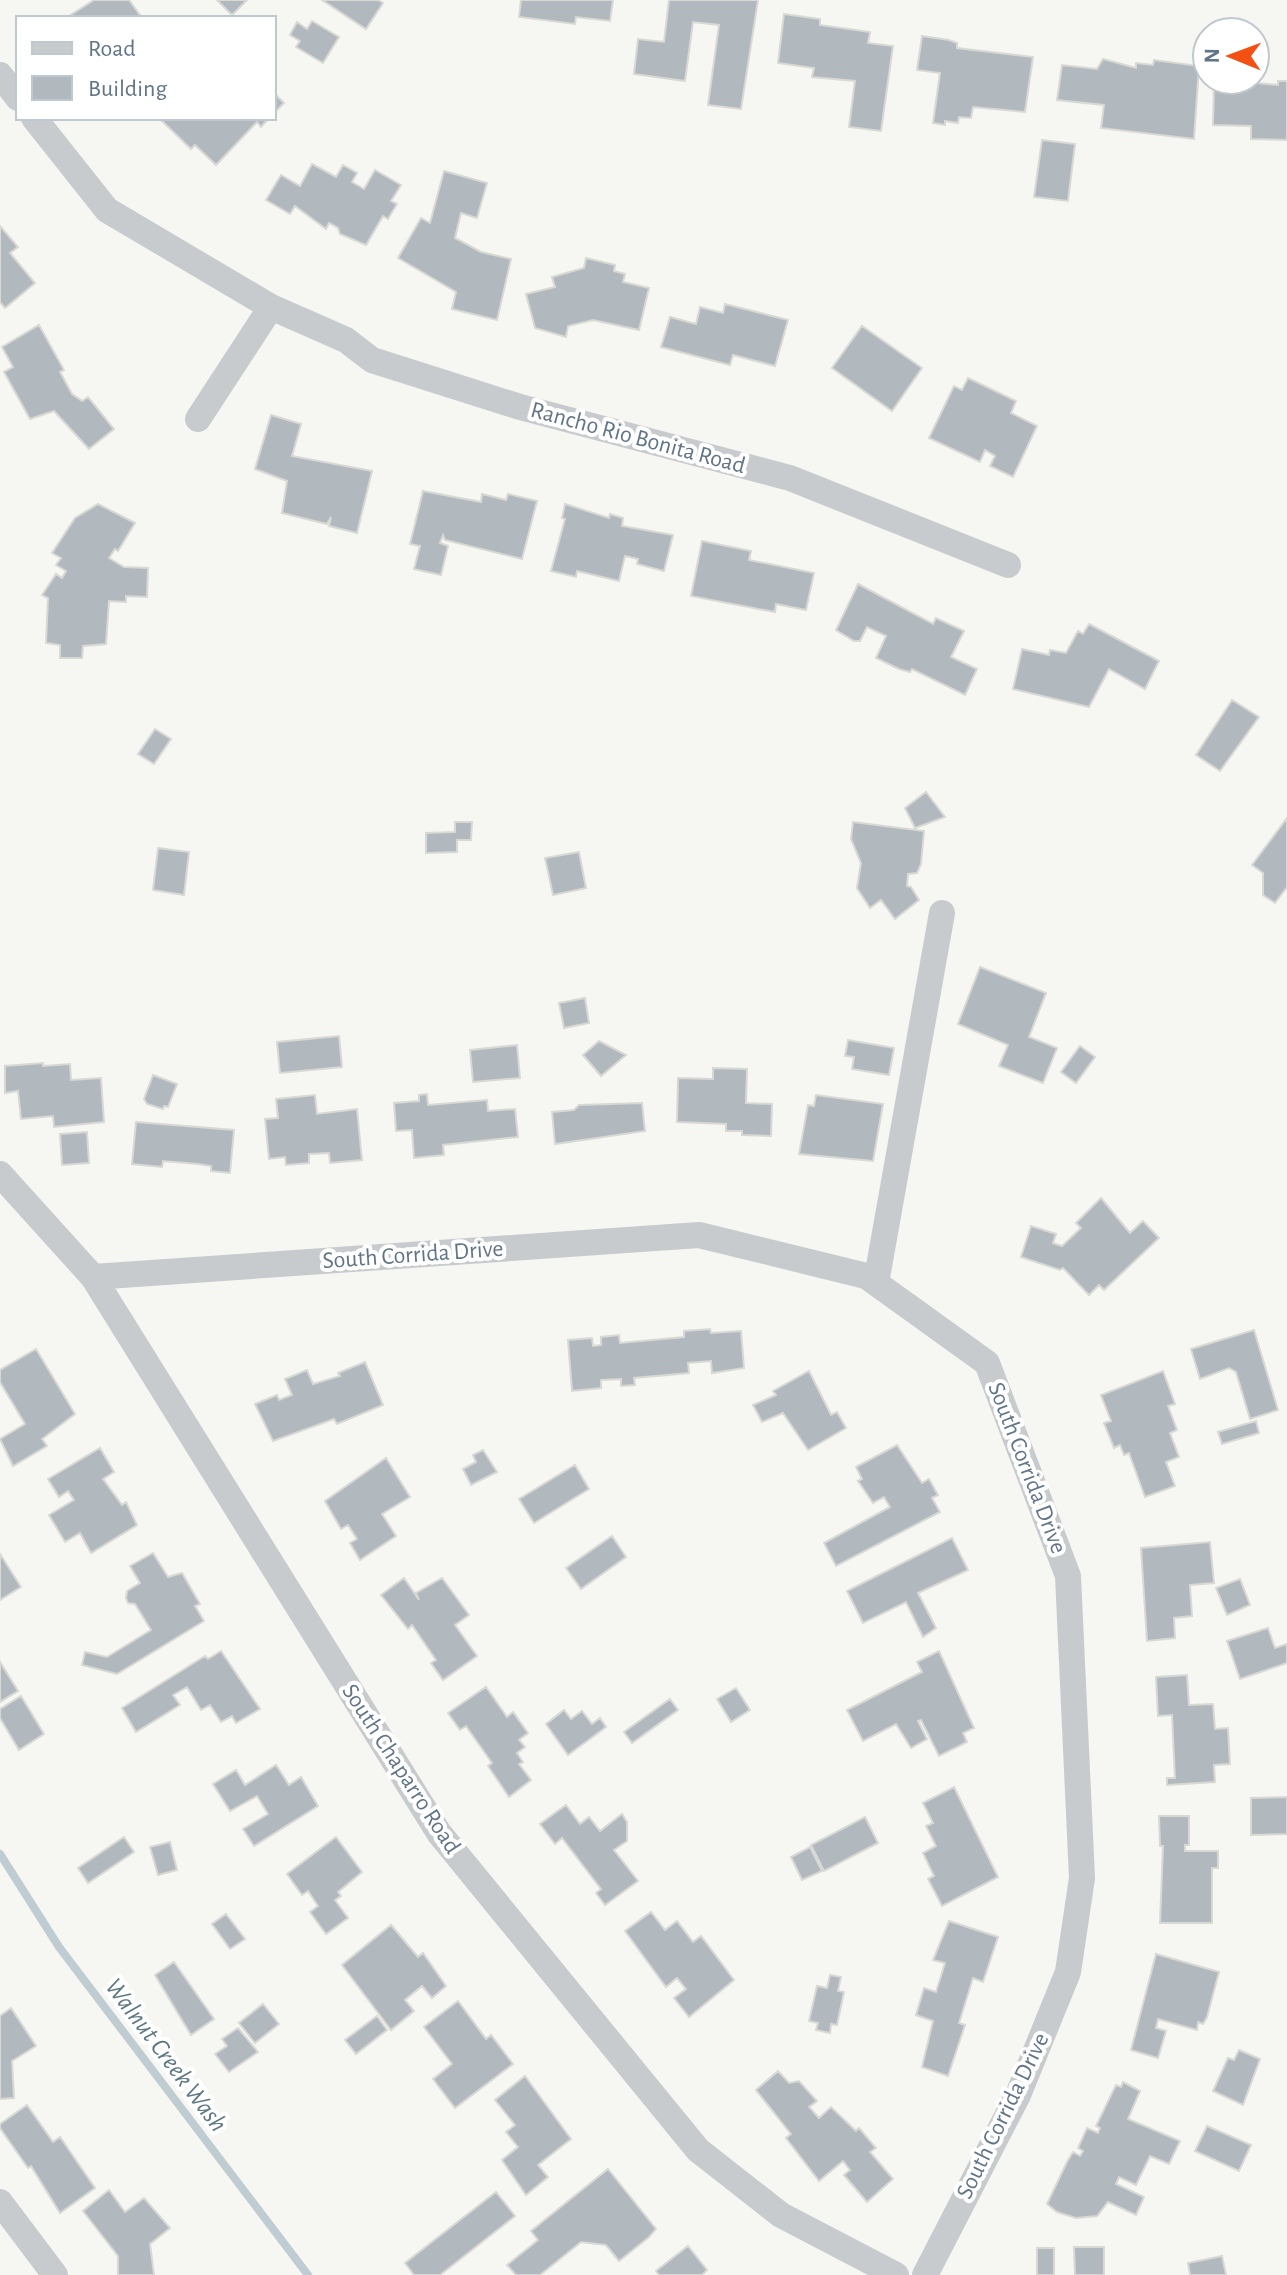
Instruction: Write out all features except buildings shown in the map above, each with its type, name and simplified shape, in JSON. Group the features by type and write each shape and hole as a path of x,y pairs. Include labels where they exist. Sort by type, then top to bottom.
{"street":[{"path":"0,75 16,95"},
{"name":"Rancho Rio Bonita Road","path":"36,120 107,210 271,307 346,340 372,360 520,407 790,478 1008,565"},
{"path":"198,419 271,307"},
{"path":"876,1283 942,913"},
{"name":"South Chaparro Road","path":"0,1174 93,1277 439,1833 698,2150 781,2215 896,2275"},
{"name":"South Corrida Drive","path":"93,1277 699,1235 866,1276 987,1363 1068,1576 1082,1878 1068,1972 1018,2095 925,2275"},
{"path":"0,2202 55,2275"}],"waterway":[{"name":"Walnut Creek Wash","path":"0,1854 59,1947 308,2275"}]}
